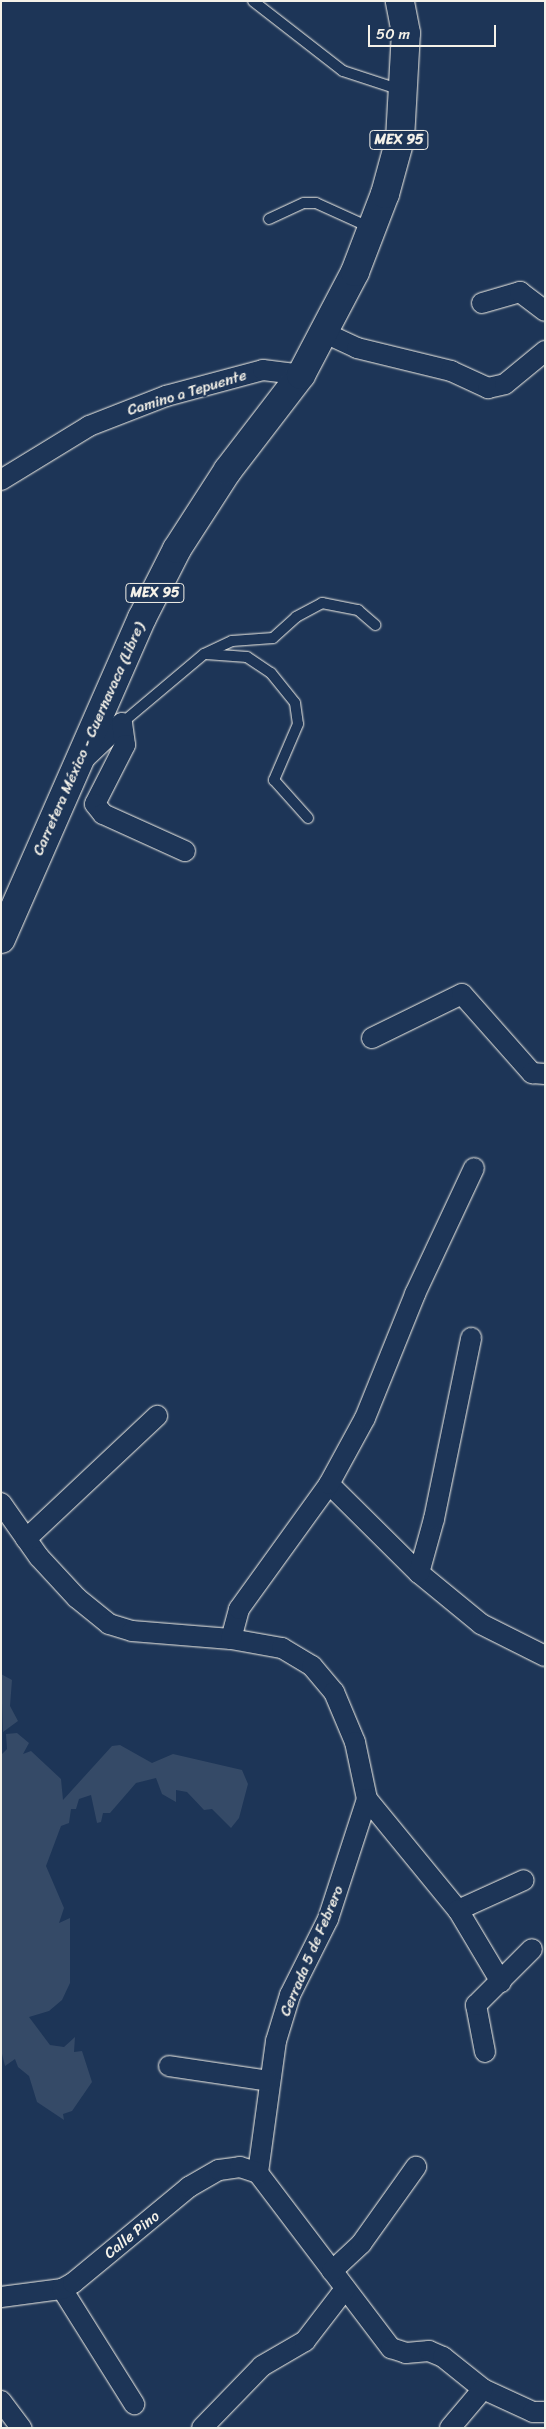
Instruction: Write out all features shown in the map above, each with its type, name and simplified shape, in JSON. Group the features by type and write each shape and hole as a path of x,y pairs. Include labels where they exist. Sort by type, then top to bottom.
{"main road":[{"name":"Carretera México - Cuernavaca (Libre)","path":"1,939 75,768 177,549 228,470 300,375 325,333 371,228 396,156 404,91 406,33 400,1"}],"street":[{"path":"482,303 520,292 545,311"},
{"path":"325,333 357,348 451,371 488,388 504,384 545,351"},
{"name":"Camino a Tepuente","path":"1,480 88,426 166,396 263,370 300,375"},
{"path":"75,768 122,723"},
{"path":"122,723 125,744 95,804 103,814 185,851"},
{"path":"372,1038 462,994 532,1073 545,1074"},
{"path":"231,1639 239,1609 329,1484 364,1418 416,1294 474,1168"},
{"path":"419,1573 434,1519 470,1338"},
{"path":"26,1539 157,1416"},
{"path":"329,1484 419,1573 481,1624 545,1656"},
{"name":"Cerrada 5 de Febrero","path":"1,1503 26,1539 77,1598 109,1624 132,1631 231,1639 282,1648 318,1672 334,1692 355,1742 367,1799 328,1919 290,1995 269,2081 258,2173"},
{"path":"367,1799 458,1910 501,1982"},
{"path":"458,1910 524,1880"},
{"path":"485,2052 474,2010 532,1949"},
{"path":"169,2066 269,2081"},
{"name":"Calle Pino","path":"62,2288 189,2187 219,2170 240,2167 258,2173"},
{"path":"332,2271 361,2244 416,2167"},
{"path":"258,2173 391,2348 406,2353 429,2351 444,2357 483,2389 533,2412 545,2412"},
{"path":"1,2297 62,2288 134,2404"},
{"path":"202,2428 262,2366 305,2341 345,2289"},
{"path":"450,2428 483,2389"},
{"path":"1,2400 21,2428"}],"lane":[{"path":"253,1 343,71 404,91"},
{"path":"269,220 304,203 316,203 371,228"},
{"path":"122,723 204,654 232,641 272,638 296,617 322,603 358,610 375,625"},
{"path":"204,654 247,657 270,673 295,703 298,724 274,780 308,818"}],"shaded area":[{"path":"1,1674 12,1680 10,1706 18,1721 3,1732"},
{"path":"17,1733 29,1743 23,1754 31,1751 61,1779 63,1800 112,1746 120,1745 152,1763 173,1754 242,1770 248,1784 239,1818 231,1828 212,1809 204,1810 187,1792 176,1790 176,1802 162,1794 156,1778 136,1783 110,1813 103,1813 101,1822 97,1823 91,1795 79,1799 76,1809 71,1809 69,1823 61,1826 46,1866 64,1908 59,1923 70,1918 70,1983 62,2000 49,2011 29,2017 50,2045 64,2047 75,2037 74,2052 82,2051 92,2082 72,2111 63,2114 64,2120 37,2102 29,2076 18,2067 15,2059 5,2066 1,2050 1,1755 7,1749 6,1734"}]}
